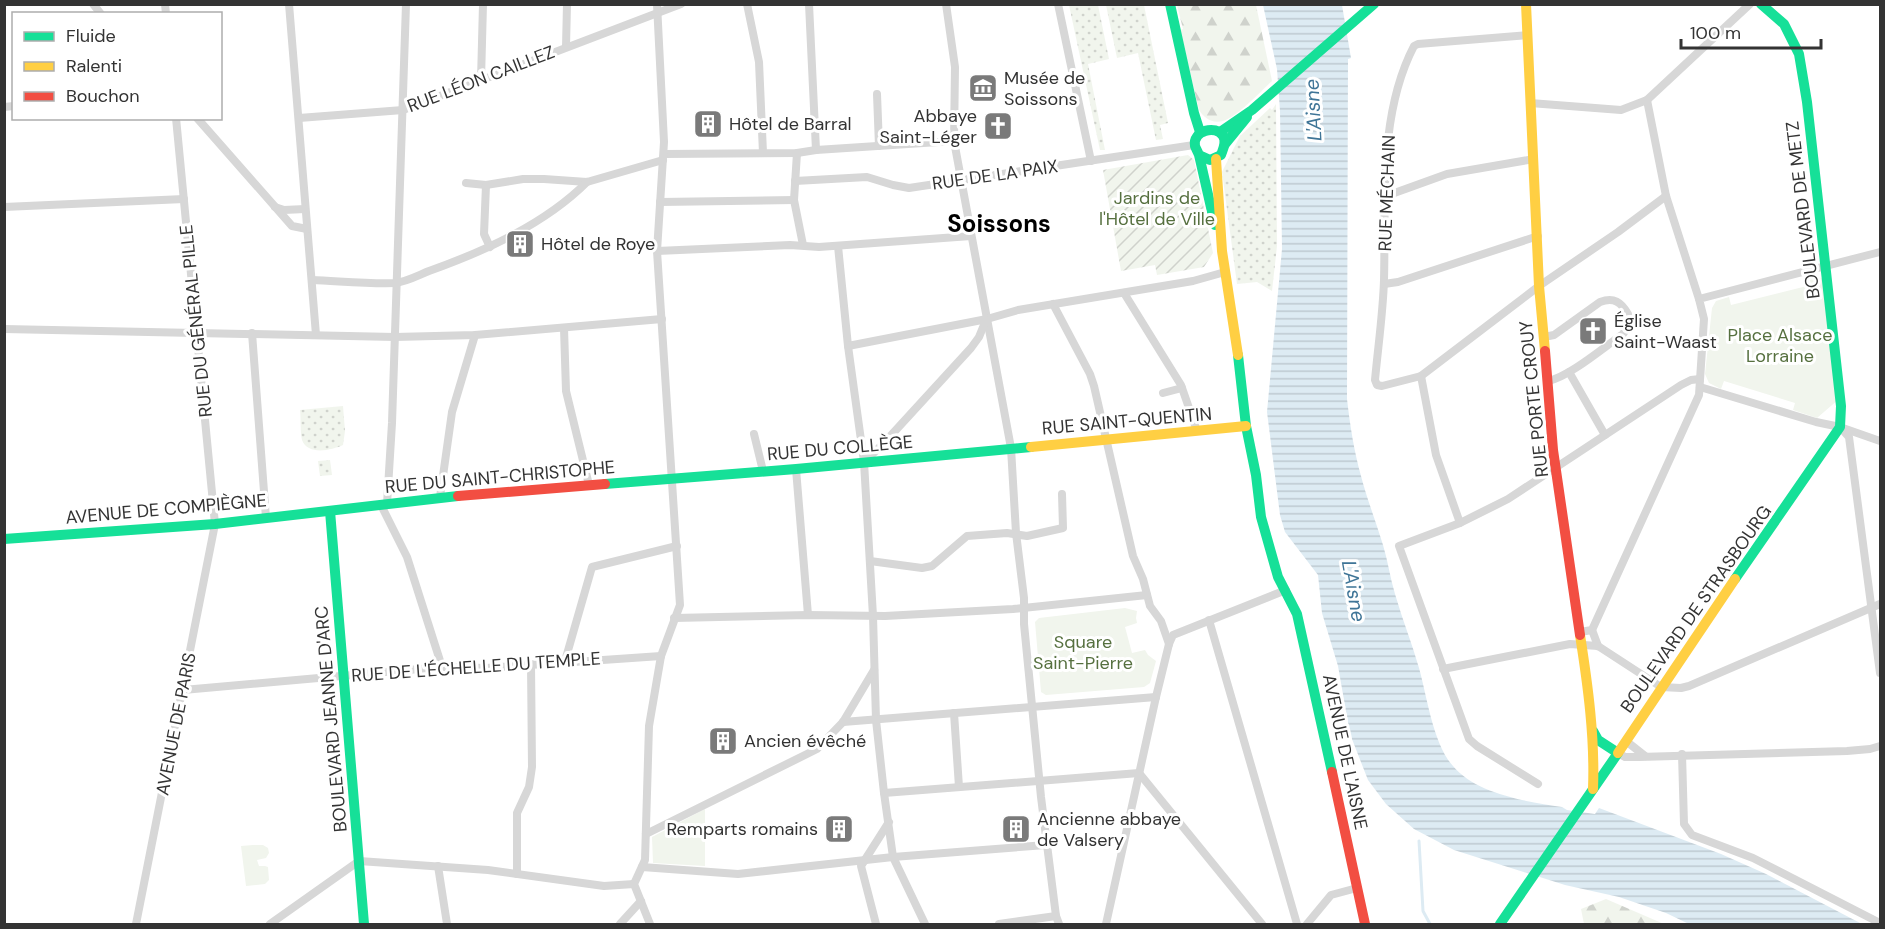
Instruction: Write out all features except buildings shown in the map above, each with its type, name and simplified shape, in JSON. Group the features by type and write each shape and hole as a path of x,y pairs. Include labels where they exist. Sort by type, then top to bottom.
{"main road":[{"path":"1170,4 1200,132"},
{"name":"RUE PORTE CROUY","path":"1526,4 1539,286 1553,450 1582,645 1592,730 1593,789"},
{"name":"BOULEVARD DE METZ","path":"1761,4 1784,24 1799,54 1827,266 1842,406 1840,427"},
{"path":"1220,132 1252,110 1370,7"},
{"path":"1197,150 1204,159 1216,159 1252,110"},
{"path":"1222,250 1196,138 1200,132 1214,129 1220,132 1226,144"},
{"path":"1216,159 1222,250"},
{"name":"AVENUE DE L'AISNE","path":"1222,250 1261,518 1278,577 1298,614 1365,924"},
{"name":"RUE SAINT-QUENTIN","path":"1011,448 1246,426"},
{"name":"BOULEVARD DE STRASBOURG","path":"1500,924 1840,427"},
{"name":"RUE DU COLLÈGE","path":"672,479 1011,448"},
{"name":"RUE DU SAINT-CHRISTOPHE","path":"330,511 440,497 672,479"},
{"name":"AVENUE DE COMPIÈGNE","path":"4,539 216,524 330,511"},
{"name":"BOULEVARD JEANNE D'ARC","path":"330,511 364,924"},
{"path":"1592,730 1598,740 1618,753"}],"street":[{"path":"289,4 316,335"},
{"path":"406,4 393,423 384,505 407,557 442,667"},
{"path":"481,80 483,4"},
{"path":"566,47 567,4"},
{"name":"RUE LÉON CAILLEZ","path":"299,118 403,110 566,47 657,8 681,4"},
{"path":"747,4 759,62 763,153"},
{"path":"809,4 816,150"},
{"path":"946,4 955,66 954,141 1011,448 1016,533 1039,781 1057,920 999,924"},
{"path":"1058,4 1091,161"},
{"path":"1530,103 1621,110 1647,100 1750,4"},
{"path":"650,924 634,884 645,860 649,726 661,656 680,605 657,251 664,157 657,8"},
{"name":"RUE MÉCHAIN","path":"1421,376 1382,386 1377,385 1375,380 1384,284 1386,148 1394,101 1403,69 1414,46 1418,44 1528,35"},
{"path":"877,94 879,146"},
{"path":"1598,646 1592,630 1695,405 1700,383 1704,319 1666,196 1647,100"},
{"name":"RUE DU GÉNÉRAL PILLE","path":"176,120 216,524"},
{"path":"199,120 292,226 307,229"},
{"path":"466,183 486,185 523,179 587,182 664,157 797,153 954,141"},
{"name":"RUE DE LA PAIX","path":"795,181 867,177 909,188 1091,161 1197,150"},
{"path":"797,153 794,200 803,245"},
{"path":"1386,196 1447,174 1534,159"},
{"path":"312,280 397,283 490,247 553,211 570,199 587,182"},
{"path":"486,185 484,234 490,247"},
{"path":"1460,523 1436,455 1421,376 1539,286 1666,196"},
{"path":"4,207 184,199"},
{"path":"660,202 794,200"},
{"path":"274,207 284,210 305,209"},
{"path":"657,251 803,245 819,247 971,236"},
{"path":"1384,284 1398,282 1538,236"},
{"path":"838,246 848,346 864,462 873,616 876,720 884,793 893,857 925,924"},
{"path":"1699,299 1881,252"},
{"path":"848,346 987,319 1006,312 1193,281 1225,272"},
{"path":"1124,292 1182,388 1200,431"},
{"path":"1544,337 1554,335 1600,302 1614,300 1625,308 1628,314 1628,322 1623,334 1569,372 1556,380 1548,381"},
{"path":"1053,304 1090,374 1133,556 1143,579 1150,606 1161,621 1176,633"},
{"path":"4,329 395,338 475,335 662,319"},
{"path":"864,462 971,348 987,319"},
{"path":"564,327 566,391 589,485"},
{"path":"252,333 266,518"},
{"path":"440,497 452,412 475,335"},
{"path":"1569,372 1605,435"},
{"path":"1538,784 1469,740 1399,546 1460,523 1508,498 1691,380 1881,441"},
{"path":"1163,393 1182,388"},
{"path":"1840,427 1849,437 1881,673"},
{"path":"754,434 763,471"},
{"path":"796,469 808,615"},
{"path":"870,561 922,568 932,566 967,536 1016,533 1027,536 1063,528 1062,494"},
{"name":"AVENUE DE PARIS","path":"136,924 216,524"},
{"path":"565,661 592,567 677,546"},
{"path":"1106,924 1169,644 1176,633 1286,590"},
{"path":"674,618 873,616 1024,608 1146,595"},
{"path":"1443,669 1570,644 1598,646 1661,687 1681,688 1881,604"},
{"path":"1209,620 1297,924"},
{"path":"1161,621 1169,644"},
{"path":"1580,632 1592,630"},
{"name":"RUE DE L'ÉCHELLE DU TEMPLE","path":"183,690 442,667 486,668 661,656"},
{"path":"517,874 517,813 529,787 532,767 531,664"},
{"path":"646,834 817,749 843,722 874,670"},
{"path":"843,722 1156,697"},
{"path":"954,713 959,787"},
{"path":"1626,741 1644,756"},
{"path":"1618,753 1625,757 1847,751 1881,746"},
{"path":"1682,754 1684,824 1692,835 1753,858 1881,923"},
{"path":"884,793 1139,773"},
{"path":"1139,773 1262,924"},
{"path":"876,924 861,866 889,822"},
{"path":"642,867 738,874 893,857 1046,845"},
{"path":"270,924 359,861 488,870 604,886 634,884"},
{"path":"438,866 447,924"},
{"path":"1307,924 1331,895 1357,888"},
{"path":"620,924 640,901"}],"green space":[{"path":"1069,5 1098,5 1109,59 1088,64 1105,150 1100,150"},
{"path":"1106,5 1144,5 1168,123 1160,125 1163,139 1156,140 1138,53 1117,58"},
{"path":"1177,5 1256,5 1272,81 1229,119 1215,122 1203,116 1199,110 1180,30 1183,29"},
{"path":"1276,104 1277,246 1272,291 1257,282 1237,284 1222,172 1240,136 1270,108 1272,110"},
{"name":"Jardins de l'Hôtel de Ville","path":"1188,155 1194,160 1213,253 1204,267 1157,275 1155,265 1121,271 1103,170"},
{"name":"Place Alsace Lorraine","path":"1815,275 1823,279 1839,399 1817,418 1793,410 1795,403 1724,381 1721,389 1709,383 1705,374 1712,308 1716,301 1729,297 1731,305 1811,285 1809,276"},
{"path":"343,406 345,431 343,445 333,449 315,450 305,445 301,436 300,410"},
{"path":"330,460 332,475 320,476 318,461"},
{"name":"Square Saint-Pierre","path":"1125,608 1137,611 1137,623 1125,627 1132,653 1145,650 1156,661 1150,683 1144,687 1046,695 1041,692 1035,622 1039,618"},
{"path":"705,809 705,866 653,863 652,837"},
{"path":"263,845 268,848 269,853 266,858 257,860 259,866 268,867 269,880 265,884 246,886 241,846"},
{"path":"1606,899 1664,924 1584,924 1581,909"}],"water":[{"name":"L'Aisne","path":"1263,5 1342,5 1351,58 1348,59 1347,399 1349,418 1363,485 1383,545 1393,588 1419,668 1436,733 1446,757 1463,776 1489,790 1567,810 1595,814 1599,808 1721,854 1766,874 1862,924 1689,924 1666,913 1619,897 1565,885 1454,850 1414,829 1386,804 1368,780 1350,734 1338,666 1322,613 1318,575 1285,532 1280,515 1267,412 1282,249 1280,111 1277,69"}],"waterway":[{"path":"1419,841 1423,911 1430,924"}],"traffic: fast":[{"path":"1170,4 1200,132"},
{"path":"1220,132 1252,110 1374,4"},
{"path":"1735,579 1840,427 1841,406 1807,102 1799,54 1784,24 1761,4"},
{"path":"1225,144 1247,117"},
{"path":"1199,155 1210,160 1221,155 1225,141 1220,132 1205,131 1197,136 1195,141 1215,225"},
{"path":"1238,355 1246,426 1256,475 1261,517 1278,577 1297,614 1332,772"},
{"path":"605,484 1031,447"},
{"path":"4,539 215,524 458,496"},
{"path":"330,511 364,924"},
{"path":"1500,924 1618,753 1598,740 1593,731"}],"traffic: slow":[{"path":"1526,4 1539,286 1545,351"},
{"path":"1216,159 1222,251 1238,355"},
{"path":"1031,447 1246,426"},
{"path":"1618,753 1735,579"},
{"path":"1580,635 1590,712 1593,789"}],"traffic: jam":[{"path":"1545,351 1553,450 1580,635"},
{"path":"458,496 605,484"},
{"path":"1332,772 1365,924"}],"place":[{"name":"Musée de Soissons","path":"983,88"},
{"name":"Hôtel de Barral","path":"708,124"},
{"name":"Abbaye Saint-Léger","path":"998,126"},
{"name":"Hôtel de Roye","path":"520,244"},
{"name":"Église Saint-Waast","path":"1593,331"},
{"name":"Ancien évêché","path":"723,741"},
{"name":"Remparts romains","path":"839,829"},
{"name":"Ancienne abbaye de Valsery","path":"1016,829"}],"district":[{"name":"Soissons","path":"999,224"}]}
